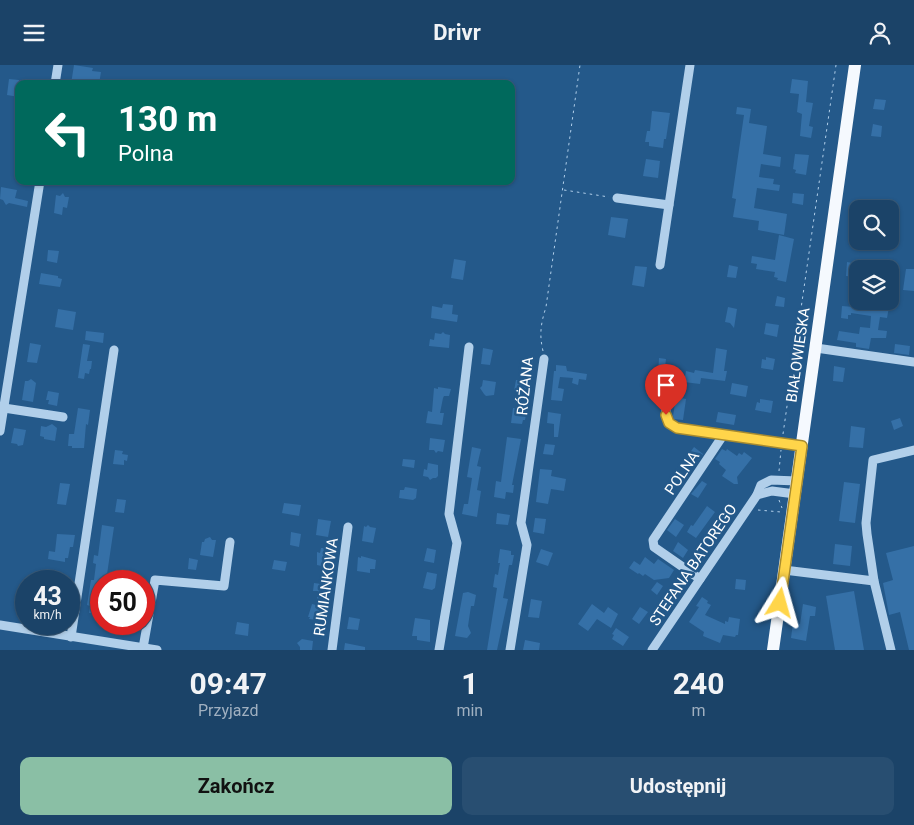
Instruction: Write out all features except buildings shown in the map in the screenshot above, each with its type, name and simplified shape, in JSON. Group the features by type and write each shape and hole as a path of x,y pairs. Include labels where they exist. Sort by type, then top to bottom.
{"main road":[{"name":"BIAŁOWIESKA","path":"773,650 855,65"}],"street":[{"path":"56,80 58,65"},
{"path":"660,265 690,65"},
{"path":"0,431 39,185"},
{"path":"617,198 669,205"},
{"path":"439,650 457,543 449,514 469,347"},
{"path":"816,348 914,362"},
{"path":"71,637 114,350"},
{"name":"RÓŻANA","path":"510,650 527,545 521,523 544,359"},
{"path":"666,401 666,415 669,423 677,428 802,446"},
{"path":"4,408 63,417"},
{"name":"POLNA","path":"700,579 654,547 653,540 724,434"},
{"path":"891,650 874,581 866,523 873,460 914,450"},
{"path":"778,479 797,481"},
{"name":"STEFANA BATOREGO","path":"652,650 757,495 761,485 778,479"},
{"path":"757,495 778,491 795,494"},
{"name":"RUMIANKOWA","path":"332,650 348,527"},
{"path":"143,648 155,580 224,586 230,542"},
{"path":"784,570 874,581"},
{"path":"0,625 157,650"}],"path":[{"name":"RÓŻANA","path":"544,359 540,339 541,324 546,307 580,65"},
{"path":"778,479 836,65"},
{"path":"563,190 617,198"},
{"path":"778,491 784,512"}],"route":[{"path":"666,415 669,423 677,428 802,446 780,603"}]}
